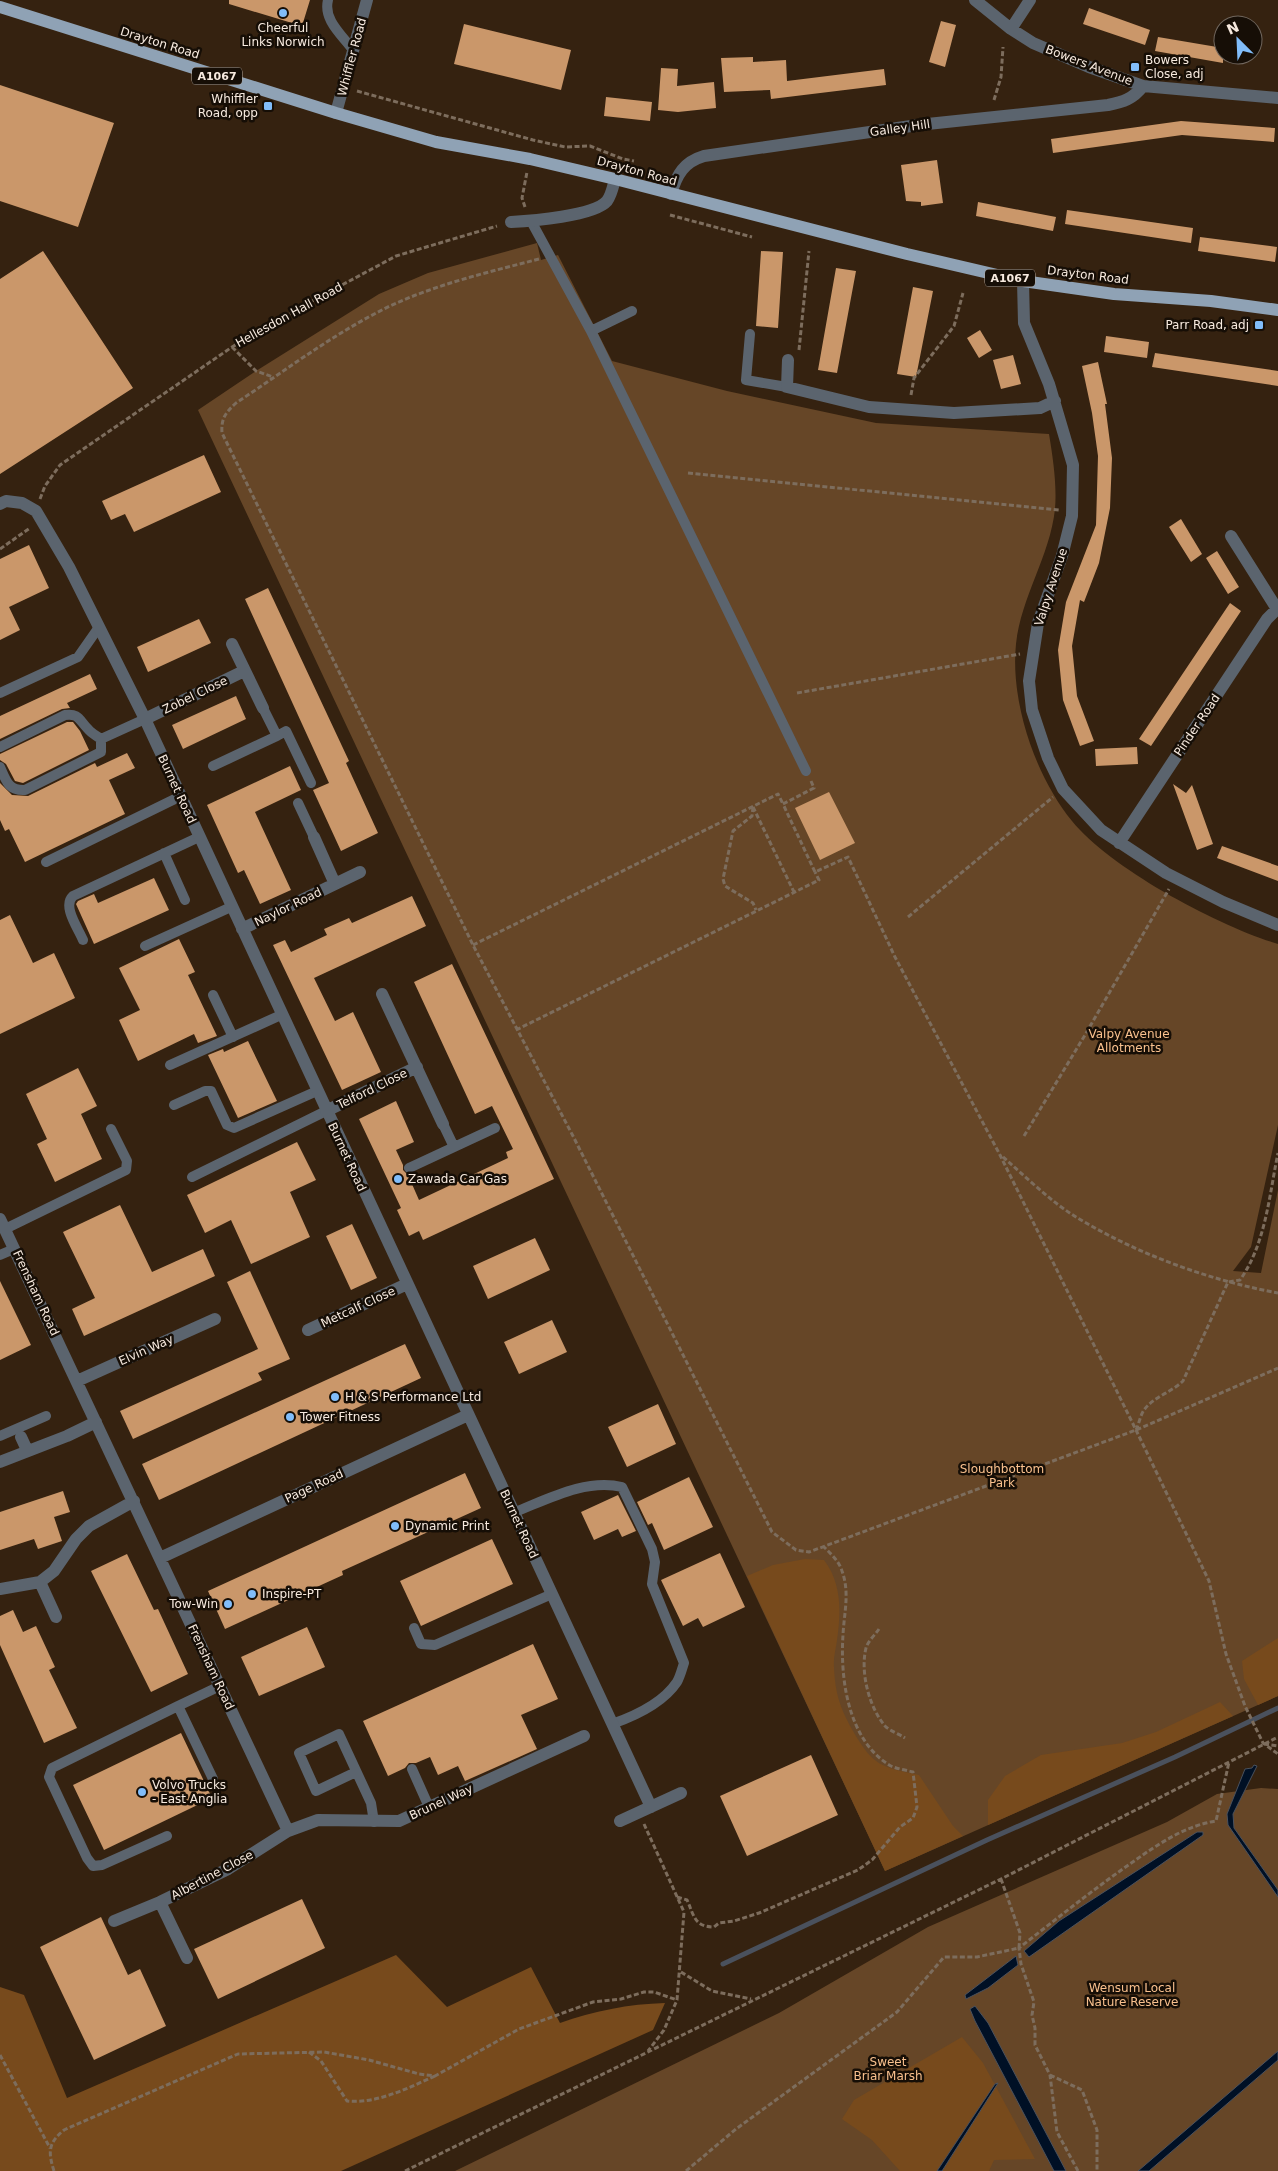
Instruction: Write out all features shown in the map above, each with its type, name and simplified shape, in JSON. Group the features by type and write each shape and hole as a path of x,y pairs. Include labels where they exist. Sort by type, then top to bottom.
{"main road":[{"name":"Drayton Road","path":"0,8 336,113 436,142 530,158 615,178 907,254 1022,281 1114,294 1211,301 1278,310"}],"street":[{"name":"Whiffler Road","path":"336,113 367,0"},
{"name":"Bowers Avenue","path":"975,0 1011,29 1033,43 1089,67 1143,86 1278,98"},
{"path":"1011,29 1030,0"},
{"name":"Galley Hill","path":"671,194 680,171 686,164 704,156 918,125 1108,105 1126,101 1137,94 1143,86"},
{"path":"511,222 531,221 596,209 606,202 615,178"},
{"name":"Valpy Avenue","path":"1022,281 1024,323 1055,401 1073,465 1072,511 1062,556 1038,623 1029,681 1032,710 1048,758 1063,789 1101,830 1175,878 1223,902 1278,925"},
{"path":"788,360 787,387 869,407 954,413 1040,408 1055,401"},
{"path":"0,504 6,501 22,503 38,516"},
{"name":"Burnet Road","path":"38,516 69,567 145,719 316,1091 651,1807"},
{"path":"1231,536 1277,609"},
{"name":"Pinder Road","path":"1119,843 1266,620 1277,609"},
{"path":"232,644 263,708"},
{"name":"Zobel Close","path":"145,719 244,671"},
{"name":"Naylor Road","path":"314,837 335,884"},
{"name":"Naylor Road","path":"242,929 360,872"},
{"name":"Telford Close","path":"382,994 443,1124"},
{"name":"Telford Close","path":"326,1111 417,1067"},
{"name":"Frensham Road","path":"2,1224 288,1831"},
{"name":"Metcalf Close","path":"308,1330 407,1284"},
{"name":"Elvin Way","path":"77,1381 215,1319"},
{"name":"Page Road","path":"160,1558 468,1415"},
{"path":"0,1462 27,1450 68,1436 96,1422"},
{"path":"19,1433 27,1450"},
{"path":"0,1589 40,1582 54,1571 76,1539 90,1526 134,1501"},
{"path":"40,1582 56,1617"},
{"name":"Brunel Way","path":"288,1831 318,1820 351,1819 374,1822 399,1822 584,1736"},
{"path":"620,1821 681,1793"},
{"name":"Albertine Close","path":"114,1921 160,1902 228,1869 288,1831"},
{"name":"Albertine Close","path":"160,1902 187,1958"}],"lane":[{"path":"328,0 326,7 329,19 353,50"},
{"path":"531,221 552,256 591,331 806,771"},
{"path":"591,331 632,311"},
{"path":"750,334 746,380 787,387"},
{"path":"0,693 78,657 99,627"},
{"path":"263,708 277,736"},
{"path":"0,747 65,715 74,714 80,717 88,730 101,739"},
{"path":"101,739 145,719"},
{"path":"213,766 286,731 311,783"},
{"path":"0,767 10,787 15,791 25,790 101,752 101,739"},
{"path":"46,862 181,796"},
{"path":"298,803 314,837"},
{"path":"83,940 68,906 69,900 73,896 199,837"},
{"path":"164,853 185,900"},
{"path":"145,946 231,907"},
{"path":"213,995 233,1037"},
{"path":"170,1065 281,1015"},
{"path":"174,1104 205,1091 210,1091 227,1125 234,1128 316,1091"},
{"path":"192,1177 326,1111"},
{"path":"443,1124 454,1147"},
{"path":"409,1168 495,1128"},
{"path":"2,1224 126,1170 127,1161 112,1129"},
{"path":"0,1255 14,1249"},
{"path":"0,1436 19,1433 46,1416"},
{"path":"514,1512 564,1492 614,1485 622,1487 632,1505 652,1550 655,1562 652,1584 684,1663 677,1682 654,1704 632,1717 612,1724"},
{"path":"414,1628 421,1644 436,1645 552,1594"},
{"path":"166,1836 102,1865 93,1866 87,1858 49,1777 52,1768 220,1686"},
{"path":"178,1706 213,1779"},
{"path":"356,1772 316,1791 299,1753 339,1734 371,1803 374,1822"},
{"path":"412,1769 429,1807"}],"path":[{"path":"994,100 1001,77 1002,47"},
{"path":"343,87 532,140 565,147 590,146 623,159 634,160"},
{"path":"531,221 522,198 532,140"},
{"path":"670,216 752,237"},
{"name":"Hellesdon Hall Road","path":"38,516 45,486 60,465 232,346 396,256 511,222"},
{"path":"788,360 798,356 808,252"},
{"path":"552,256 429,289 389,307 336,337 226,412 221,422 222,433 473,945 574,1138 772,1532 796,1550 808,1552 824,1547 1136,1430 1278,1368"},
{"path":"908,410 914,378 954,326 963,293"},
{"path":"232,346 256,370 274,378"},
{"path":"688,473 1072,511"},
{"path":"0,549 38,516"},
{"path":"797,693 1032,652"},
{"path":"783,804 814,788 806,771"},
{"path":"908,918 1063,789"},
{"path":"473,945 778,794 819,880 516,1030"},
{"path":"753,806 794,892"},
{"path":"753,806 752,816 733,831 728,843 723,879 725,886 753,903 756,910"},
{"path":"815,872 848,857 895,957 1000,1155 1209,1581 1215,1613 1232,1674 1263,1743 1278,1754"},
{"path":"1024,1136 1085,1035 1175,878"},
{"path":"1228,1282 1240,1280 1258,1249 1278,1153"},
{"path":"1000,1155 1074,1216 1122,1242 1228,1282 1278,1293"},
{"path":"1136,1430 1147,1407 1160,1397 1174,1390 1184,1381 1228,1282"},
{"path":"677,1897 687,1900 695,1920 701,1925 714,1926 719,1923 747,1918 858,1870 872,1860 900,1827 913,1818 916,1807 913,1772 891,1766 875,1751 859,1730 851,1713 845,1689 842,1660 848,1596 842,1571 836,1560 824,1547"},
{"path":"879,1629 866,1646 864,1664 871,1700 873,1708 886,1728 905,1738"},
{"path":"405,2171 1001,1879 1263,1743 1278,1737"},
{"path":"1263,1743 1278,1746"},
{"path":"686,2171 736,2129 897,2012 944,1957 977,1957 1019,1948 1081,1898 1156,1846 1199,1824 1216,1821 1229,1761"},
{"path":"639,1812 684,1912 681,1972 677,2000 664,2030 647,2052"},
{"path":"1001,1879 1020,1933 1021,1964 1034,2002 1032,2016 1035,2028 1035,2045 1050,2075 1057,2132 1078,2171"},
{"path":"681,1972 712,1991 752,2000"},
{"path":"309,2052 321,2061 347,2102 360,2103 399,2092 435,2076 519,2029 593,2002 621,1999 644,1992 654,1992 677,2000"},
{"path":"50,2149 54,2138 64,2130 238,2054 324,2052 435,2076"},
{"path":"0,2055 50,2149 54,2171"},
{"path":"1050,2075 1082,2090 1096,2130 1097,2171"}],"green space":[{"name":"Sloughbottom Park","path":"537,243 541,260 558,255 612,361 727,391 876,423 1049,434 1055,481 1055,509 1048,543 1019,627 1015,666 1021,713 1036,760 1059,803 1072,821 1112,858 1167,894 1197,910 1254,936 1278,944 1278,1125 1251,1247 1233,1271 1261,1273 1278,1190 1278,1696 885,1871 198,410 256,371 379,294 428,273"},
{"path":"1261,1788 1278,1789 1278,2171 455,2171 779,2013 928,1927 1167,1822 1217,1794"}],"shaded area":[{"path":"805,1559 824,1560 830,1569 837,1588 839,1619 834,1660 835,1676 839,1700 853,1731 866,1752 879,1763 895,1770 919,1775 953,1826 963,1836 885,1871 747,1576 773,1565"},
{"path":"1278,1638 1278,1696 1258,1705 1244,1679 1242,1661"},
{"path":"1220,1702 1233,1716 988,1825 988,1800 1005,1776 1041,1755 1122,1743 1156,1732"},
{"path":"396,1955 447,2007 531,1967 560,2023 611,2009 665,2003 653,2030 341,2171 0,2171 0,1987 24,1995 67,2098"},
{"path":"962,2037 983,2063 1035,2159 994,2160 989,2171 900,2171 872,2140 842,2119 854,2100"}],"water":[{"path":"1254,1765 1257,1766 1233,1814 1234,1828 1278,1890 1278,1897 1228,1825 1227,1814 1245,1769 1252,1768"},
{"path":"1197,1832 1203,1832 1203,1835 1029,1957 1024,1951 1059,1921"},
{"path":"1016,1956 1018,1965 988,1988 966,1999 965,1995"},
{"path":"975,2006 988,2023 1066,2171 1054,2171 975,2021 970,2009"},
{"path":"1278,2051 1278,2060 1149,2171 1138,2171"},
{"path":"998,2083 942,2171 937,2171 995,2084"}],"building":[{"name":"Cheerful Links Norwich","path":"229,0 310,0 302,26 229,4"},
{"path":"1089,8 1150,30 1145,45 1083,24"},
{"path":"941,21 956,25 945,67 929,62"},
{"path":"464,24 571,50 561,90 454,64"},
{"path":"1158,37 1213,46 1213,61 1155,51"},
{"path":"753,57 753,62 786,60 787,81 884,69 886,85 771,99 770,90 724,92 721,58"},
{"path":"661,68 678,69 677,86 714,82 716,108 678,112 658,110"},
{"path":"0,85 114,123 78,227 0,201"},
{"path":"606,97 652,102 650,121 604,116"},
{"path":"1181,121 1275,128 1274,142 1182,135 1053,153 1051,139"},
{"path":"937,160 943,203 921,206 921,202 906,201 901,165"},
{"path":"978,202 1056,217 1053,231 976,216"},
{"path":"1067,210 1193,228 1191,243 1065,224"},
{"path":"1200,237 1277,247 1275,262 1198,251"},
{"path":"43,251 133,388 0,474 0,279"},
{"path":"761,251 783,252 778,328 756,326"},
{"path":"836,268 856,271 837,373 818,370"},
{"path":"913,287 933,291 916,377 897,374"},
{"path":"980,330 992,350 979,358 967,338"},
{"path":"1106,336 1149,342 1147,358 1104,352"},
{"path":"1155,353 1278,371 1278,386 1152,367"},
{"path":"1013,355 1021,384 1001,389 993,360"},
{"path":"1098,362 1107,404 1105,404 1112,458 1110,508 1099,563 1084,602 1080,600 1072,646 1077,696 1094,741 1080,746 1063,700 1058,650 1066,602 1096,525 1098,456 1092,413 1082,366"},
{"path":"204,455 221,492 134,532 125,514 111,520 102,501"},
{"path":"1181,519 1202,554 1191,562 1169,527"},
{"path":"29,545 49,588 9,607 20,630 0,640 0,559"},
{"path":"1217,551 1239,587 1228,594 1206,558"},
{"path":"268,588 349,761 346,763 378,833 341,851 313,790 329,783 245,599"},
{"path":"1230,603 1241,611 1151,746 1139,739"},
{"path":"199,619 211,643 148,672 137,647"},
{"path":"90,674 97,689 67,703 70,708 62,709 0,739 0,716"},
{"path":"236,696 246,719 183,749 172,725"},
{"path":"67,722 73,722 80,731 89,750 23,783 15,781 6,764 0,760 0,754"},
{"path":"1137,747 1138,764 1096,766 1095,749"},
{"path":"127,753 135,768 109,780 125,814 25,862 9,829 5,831 0,820 0,783 12,795 28,796 95,763 97,767"},
{"path":"290,766 301,790 255,812 291,890 260,904 244,870 238,873 207,805"},
{"path":"1173,784 1186,793 1192,785 1213,844 1197,850"},
{"path":"829,792 855,843 820,860 795,808"},
{"path":"1222,846 1278,866 1278,881 1217,858"},
{"path":"154,878 169,910 94,944 76,904 78,901 94,894 98,903"},
{"path":"412,896 426,926 314,978 335,1021 353,1012 381,1072 342,1090 273,945 285,940 291,952 327,935 324,929 349,918 352,923"},
{"path":"10,915 33,963 54,953 75,998 0,1034 0,920"},
{"path":"179,939 195,972 188,975 217,1036 198,1043 194,1034 138,1061 119,1020 140,1010 119,968"},
{"path":"452,964 554,1179 423,1240 419,1231 409,1236 397,1210 401,1208 359,1119 396,1101 414,1142 396,1150 403,1165 403,1170 408,1175 419,1200 508,1158 506,1152 513,1149 492,1106 475,1114 414,982"},
{"path":"248,1041 277,1101 238,1118 208,1055 223,1049 224,1052"},
{"path":"78,1068 97,1106 81,1114 102,1159 55,1182 37,1144 47,1139 26,1094"},
{"path":"297,1142 316,1180 290,1192 310,1237 251,1264 231,1220 205,1233 187,1195"},
{"path":"120,1205 152,1272 203,1249 215,1276 84,1336 72,1309 95,1298 63,1232"},
{"path":"352,1224 377,1278 351,1290 326,1236"},
{"path":"535,1238 550,1270 488,1299 473,1266"},
{"path":"250,1271 290,1359 258,1373 262,1380 133,1439 120,1411 258,1349 227,1282"},
{"path":"0,1281 31,1345 0,1360"},
{"path":"552,1320 567,1352 519,1374 504,1342"},
{"path":"405,1344 421,1378 159,1500 142,1464"},
{"path":"658,1404 676,1444 627,1467 608,1427"},
{"path":"465,1473 481,1508 342,1571 343,1575 225,1629 208,1591"},
{"path":"689,1477 713,1527 664,1550 652,1523 648,1525 637,1502"},
{"path":"63,1491 70,1512 54,1517 62,1541 38,1549 34,1539 0,1550 0,1512"},
{"path":"618,1495 636,1531 622,1537 618,1529 594,1540 581,1512"},
{"path":"492,1539 513,1584 421,1626 400,1581"},
{"path":"720,1553 745,1607 703,1627 698,1618 683,1626 661,1580"},
{"path":"127,1554 154,1610 158,1609 188,1674 151,1692 91,1571"},
{"path":"13,1610 23,1632 36,1626 55,1667 49,1670 77,1728 44,1743 0,1645 0,1616"},
{"path":"307,1627 325,1667 259,1696 241,1657"},
{"path":"533,1644 558,1699 521,1715 537,1749 465,1781 458,1766 438,1775 430,1757 416,1763 409,1763 405,1768 388,1776 363,1721"},
{"name":"Volvo Trucks - East Anglia","path":"181,1733 212,1798 104,1850 73,1785"},
{"path":"811,1755 838,1815 747,1856 720,1796"},
{"path":"302,1899 325,1948 218,1999 194,1949"},
{"path":"101,1917 128,1975 140,1969 166,2026 94,2060 40,1947"}],"waterway":[{"path":"723,1964 987,1840 1175,1757 1278,1708"}],"place":[{"name":"Cheerful Links Norwich","path":"283,13"},
{"name":"Bowers Close, adj","path":"1135,67"},
{"name":"Whiffler Road, opp","path":"268,106"},
{"name":"Parr Road, adj","path":"1259,325"},
{"name":"Zawada Car Gas","path":"398,1179"},
{"name":"H & S Performance Ltd","path":"335,1397"},
{"name":"Tower Fitness","path":"290,1417"},
{"name":"Dynamic Print","path":"395,1526"},
{"name":"Inspire-PT","path":"252,1594"},
{"name":"Tow-Win","path":"228,1604"},
{"name":"Volvo Trucks - East Anglia","path":"142,1792"}],"park label":[{"name":"Valpy Avenue Allotments","path":"1129,1041"},
{"name":"Wensum Local Nature Reserve","path":"1132,1995"},
{"name":"Sweet Briar Marsh","path":"888,2069"}]}
